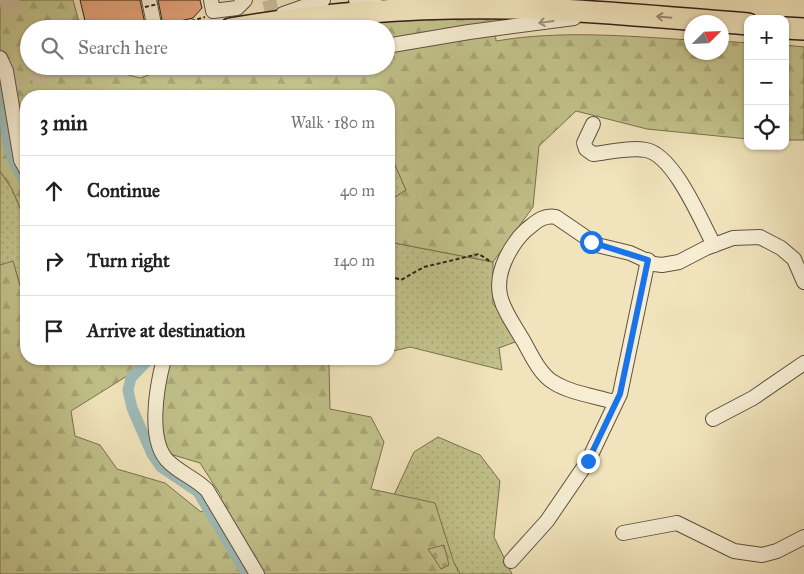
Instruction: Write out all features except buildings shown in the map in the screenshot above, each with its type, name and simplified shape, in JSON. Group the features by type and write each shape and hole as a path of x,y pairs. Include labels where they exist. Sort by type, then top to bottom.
{"highway":[{"path":"283,20 326,8 389,10 482,8 612,13 744,24"},
{"path":"789,28 804,29"}],"street":[{"path":"212,6 237,8 245,0"},
{"path":"356,0 389,10"},
{"path":"501,0 544,9"},
{"path":"150,4 153,20"},
{"path":"270,20 326,8"},
{"path":"395,44 469,32 612,13"},
{"path":"0,58 6,71 20,154"},
{"path":"593,124 584,143 586,149 593,154 649,150 665,162 676,175 714,244"},
{"path":"614,402 552,382 543,372 502,304 498,290 503,266 522,234 540,219 550,216 560,218 597,245 630,253 662,265 679,262 714,244 733,238 760,237 781,248 794,259 804,282"},
{"path":"511,561 547,521 588,461 614,402 620,394 636,309 648,260"},
{"path":"713,419 753,398 804,363"},
{"path":"163,365 156,401 159,446 169,463 200,483 207,490 257,574"},
{"path":"623,533 682,524 734,551 755,555 777,551 804,536"}],"path":[{"path":"198,20 202,19 212,6"},
{"path":"395,278 400,280 424,267 479,254 497,266 503,266"}],"green space":[{"path":"0,0 73,0 79,20 20,20 20,75 129,75 140,78 148,75 395,75 395,21 494,16 496,41 569,35 684,40 684,60 729,60 729,42 744,43 744,139 647,129 576,111 539,146 533,207 493,262 395,243 395,197 406,190 395,165 395,90 20,90 20,208 12,189 0,171"},
{"path":"789,45 804,47 804,140 789,140"},
{"path":"395,165 406,190 395,197"},
{"path":"0,171 12,189 20,208 20,286 13,262 0,265"},
{"path":"395,243 493,262 493,304 523,339 499,348 502,370 410,347 395,351"},
{"path":"13,261 20,286 20,365 137,365 127,376 71,411 75,436 100,445 117,469 165,483 201,512 222,497 200,463 170,454 154,418 167,365 329,365 330,409 371,417 384,442 371,489 435,503 454,563 460,574 0,574 0,265"},
{"path":"438,437 480,455 500,481 494,537 512,574 460,574 454,563 394,495 414,452"},
{"path":"444,545 449,565 441,569 428,549"}],"waterway":[{"path":"0,76 8,145 20,173"},
{"path":"143,365 131,378 128,390 132,408 152,454 161,467 198,492 247,574"}],"tunnel":[{"path":"0,5 19,0"},
{"path":"269,0 274,20"},
{"path":"0,85 31,75"}],"route":[{"path":"588,461 614,402 620,394 636,309 648,260 591,242"}]}
